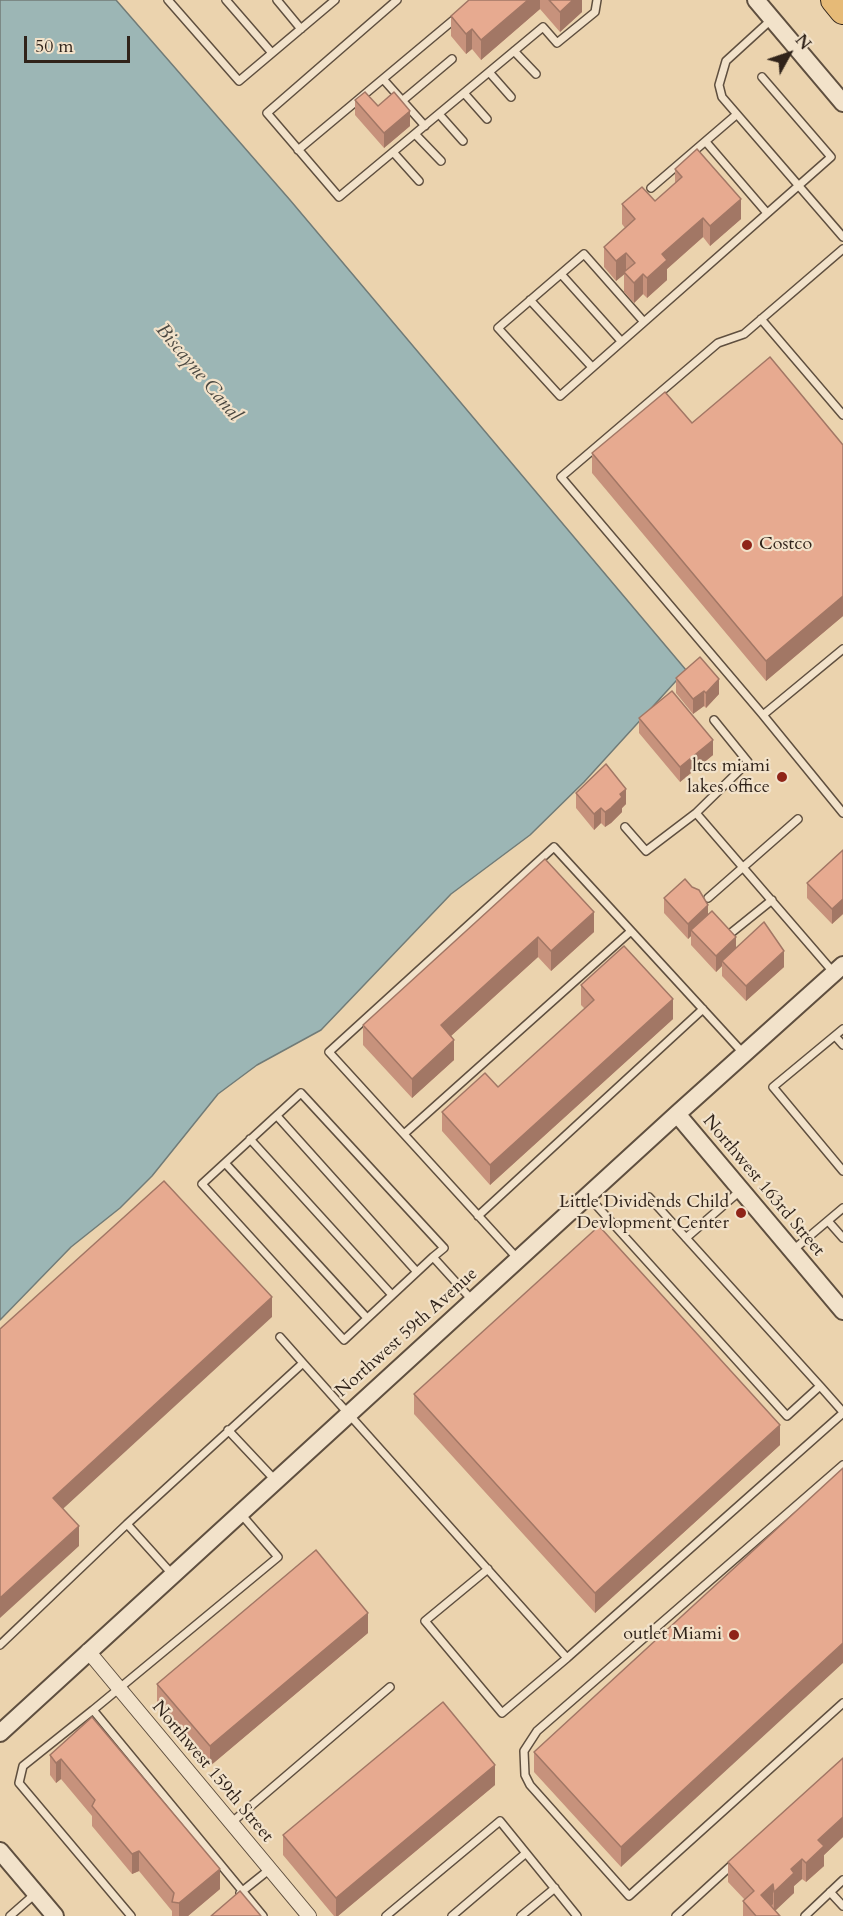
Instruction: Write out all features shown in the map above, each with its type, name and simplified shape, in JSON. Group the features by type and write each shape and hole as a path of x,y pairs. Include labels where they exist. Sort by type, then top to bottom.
{"highway":[{"path":"834,0 843,11"}],"street":[{"path":"756,0 843,103"},
{"name":"Northwest 59th Avenue","path":"1,1731 677,1113 839,969"},
{"name":"Northwest 163rd Street","path":"677,1113 843,1311"},
{"name":"Northwest 159th Street","path":"88,1651 309,1916"},
{"path":"0,1851 55,1916"}],"lane":[{"path":"168,0 239,81 332,1"},
{"path":"226,0 272,53"},
{"path":"277,0 301,29"},
{"path":"397,0 267,113 339,197 543,27 557,43 595,12 597,0"},
{"path":"298,150 463,12"},
{"path":"772,19 726,61 720,73 719,85 722,97 797,187 843,237"},
{"path":"514,51 536,74"},
{"path":"402,101 452,59"},
{"path":"489,72 512,97"},
{"path":"644,322 584,254 498,328 560,396 621,341 644,322 831,157 762,77"},
{"path":"383,79 425,126"},
{"path":"464,93 487,119"},
{"path":"439,114 463,141"},
{"path":"651,188 736,115"},
{"path":"416,134 441,161"},
{"path":"705,142 767,213"},
{"path":"393,152 419,181"},
{"path":"843,249 744,334 718,343 561,477 843,813"},
{"path":"561,274 621,341"},
{"path":"530,300 592,367"},
{"path":"761,319 843,415"},
{"path":"763,715 843,649"},
{"path":"625,827 646,851 696,813 748,762 714,720"},
{"path":"696,813 772,900 839,969"},
{"path":"708,898 798,819"},
{"path":"518,1259 329,1053 554,847 744,1054"},
{"path":"731,933 772,900"},
{"path":"404,1134 631,931"},
{"path":"478,1216 703,1009"},
{"path":"843,1029 773,1087 843,1170"},
{"path":"835,1036 843,1045"},
{"path":"301,1093 444,1248 344,1340 202,1184 250,1140 301,1093"},
{"path":"277,1116 417,1272"},
{"path":"250,1140 392,1295"},
{"path":"225,1162 367,1318"},
{"path":"686,1238 741,1190"},
{"path":"587,1196 787,1416 820,1386"},
{"path":"488,1569 425,1622 502,1713 843,1413 649,1197"},
{"path":"792,1251 843,1208"},
{"path":"828,1221 843,1238"},
{"path":"433,1257 472,1300"},
{"path":"280,1337 350,1412 567,1658"},
{"path":"0,1645 228,1430 303,1363"},
{"path":"228,1430 275,1480"},
{"path":"843,1465 537,1731 524,1751 525,1775 531,1785 629,1896 843,1703"},
{"path":"131,1916 19,1783 23,1766 278,1557 240,1513"},
{"path":"127,1524 172,1574"},
{"path":"231,1823 390,1687"},
{"path":"93,1710 263,1916"},
{"path":"386,1916 500,1821 578,1916"},
{"path":"452,1916 526,1853"},
{"path":"676,1916 741,1856"},
{"path":"235,1898 270,1869"},
{"path":"805,1916 843,1880"},
{"path":"521,1916 555,1888"},
{"path":"830,1892 843,1906"},
{"path":"9,1916 36,1893"}],"water":[{"name":"Biscayne Canal","path":"0,0 116,0 290,200 686,670 584,782 530,835 451,894 321,1030 257,1065 218,1094 152,1176 120,1208 71,1247 0,1320"}],"building":[{"path":"469,0 528,0 481,40 472,29 466,34 451,16"},
{"path":"549,0 573,0 560,12"},
{"path":"365,92 378,106 394,92 410,111 384,133 355,100"},
{"path":"697,149 741,199 710,226 703,218 662,254 667,260 647,278 643,274 634,283 624,272 635,263 626,253 616,261 604,247 635,219 622,204 642,187 655,201 682,177 675,169"},
{"name":"Costco","path":"770,357 843,445 843,596 766,661 592,453 665,392 692,423"},
{"path":"700,657 719,679 706,693 704,691 693,699 676,678"},
{"path":"672,691 713,740 680,767 639,718"},
{"path":"606,764 626,789 620,794 622,797 611,808 605,812 601,808 594,814 576,793"},
{"path":"843,850 843,899 832,909 807,883"},
{"path":"545,859 594,912 551,951 538,937 441,1025 454,1040 412,1079 363,1025"},
{"path":"685,879 692,887 699,890 708,905 688,924 664,898"},
{"path":"712,911 736,937 716,956 691,930"},
{"path":"764,922 784,951 746,986 722,961"},
{"path":"624,946 673,999 490,1165 442,1112 485,1073 498,1087 594,1000 581,985"},
{"path":"164,1181 272,1297 53,1498 79,1526 0,1598 0,1329"},
{"path":"599,1226 780,1425 595,1593 414,1394"},
{"path":"843,1468 843,1643 621,1847 534,1752"},
{"path":"316,1550 368,1613 210,1746 157,1684"},
{"path":"443,1702 495,1765 336,1898 283,1835"},
{"path":"92,1717 220,1869 179,1903 172,1902 174,1893 139,1851 132,1854 92,1806 95,1800 61,1759 56,1763 50,1755"},
{"path":"843,1758 843,1817 818,1840 824,1846 806,1863 802,1859 791,1869 794,1873 774,1892 773,1884 761,1895 780,1916 756,1916 743,1901 754,1891 728,1862"},
{"path":"240,1891 261,1916 211,1916"}],"place":[{"name":"Costco","path":"747,545"},
{"name":"ltcs miami lakes office","path":"782,777"},
{"name":"Little Dividends Child Devlopment Center","path":"741,1213"},
{"name":"outlet Miami","path":"734,1635"}]}
